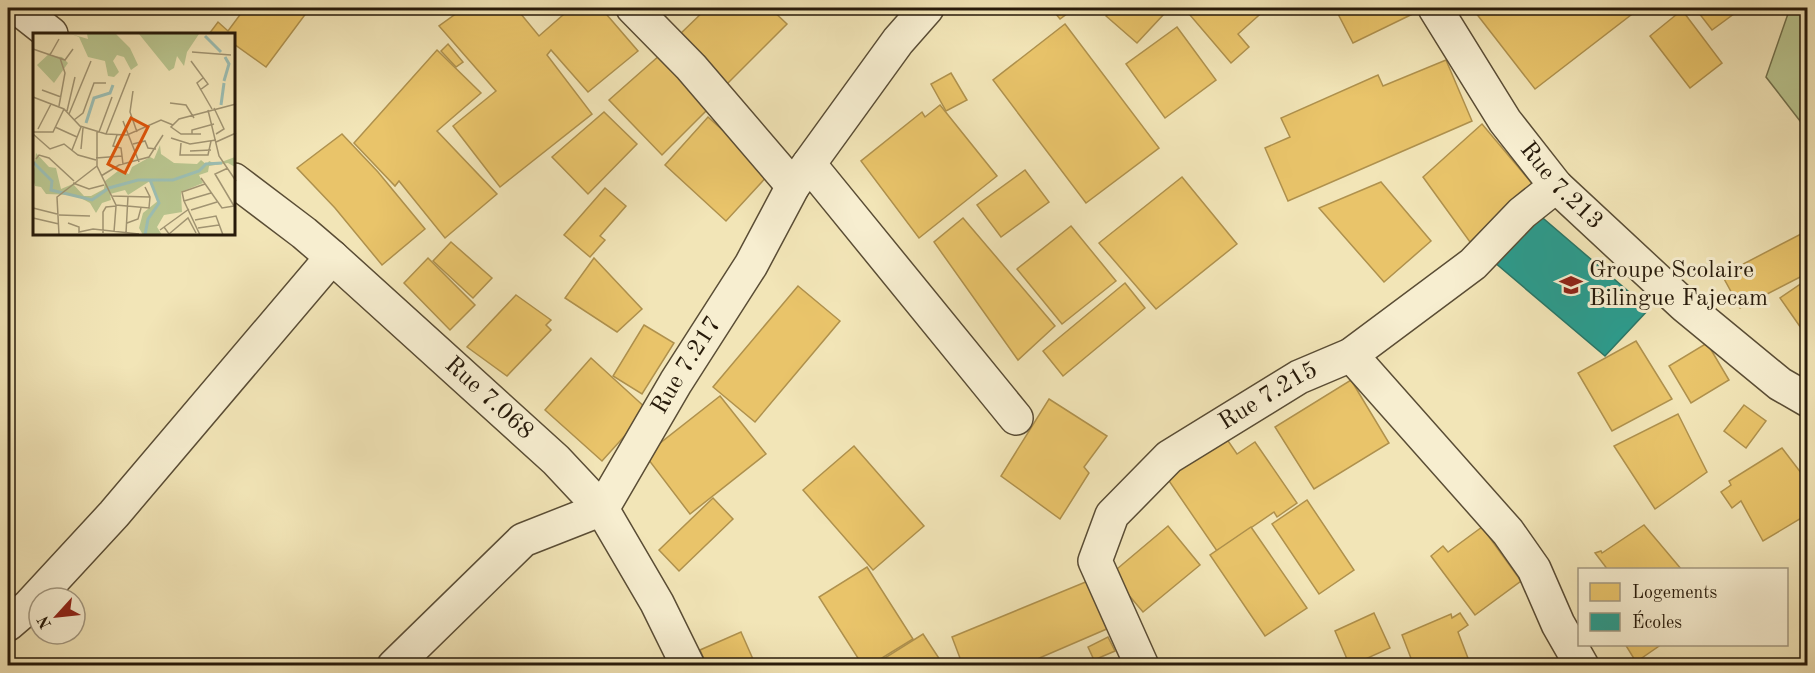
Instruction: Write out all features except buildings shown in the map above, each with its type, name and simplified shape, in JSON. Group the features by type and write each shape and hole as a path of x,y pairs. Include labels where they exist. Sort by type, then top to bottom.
{"street":[{"path":"18,8 50,33"},
{"path":"633,8 801,175 1016,418"},
{"name":"Rue 7.217","path":"603,509 676,382 751,265 801,175 898,41 927,8"},
{"name":"Rue 7.213","path":"1435,8 1505,121 1556,186 1684,305 1780,384 1808,400"},
{"name":"Rue 7.068","path":"236,181 304,232 556,460 603,509 657,603 688,666"},
{"name":"Rue 7.215","path":"1142,666 1095,561 1112,515 1169,457 1299,377 1351,355 1473,264 1521,213 1556,186"},
{"path":"8,624 29,606 114,514 332,257"},
{"path":"1351,355 1508,532 1534,569 1558,624 1582,666"},
{"path":"394,666 523,540 603,509"}],"green space":[{"path":"1790,8 1807,8 1807,130 1766,77"}],"place":[{"name":"Groupe Scolaire Bilingue Fajecam","path":"1571,285"}]}
